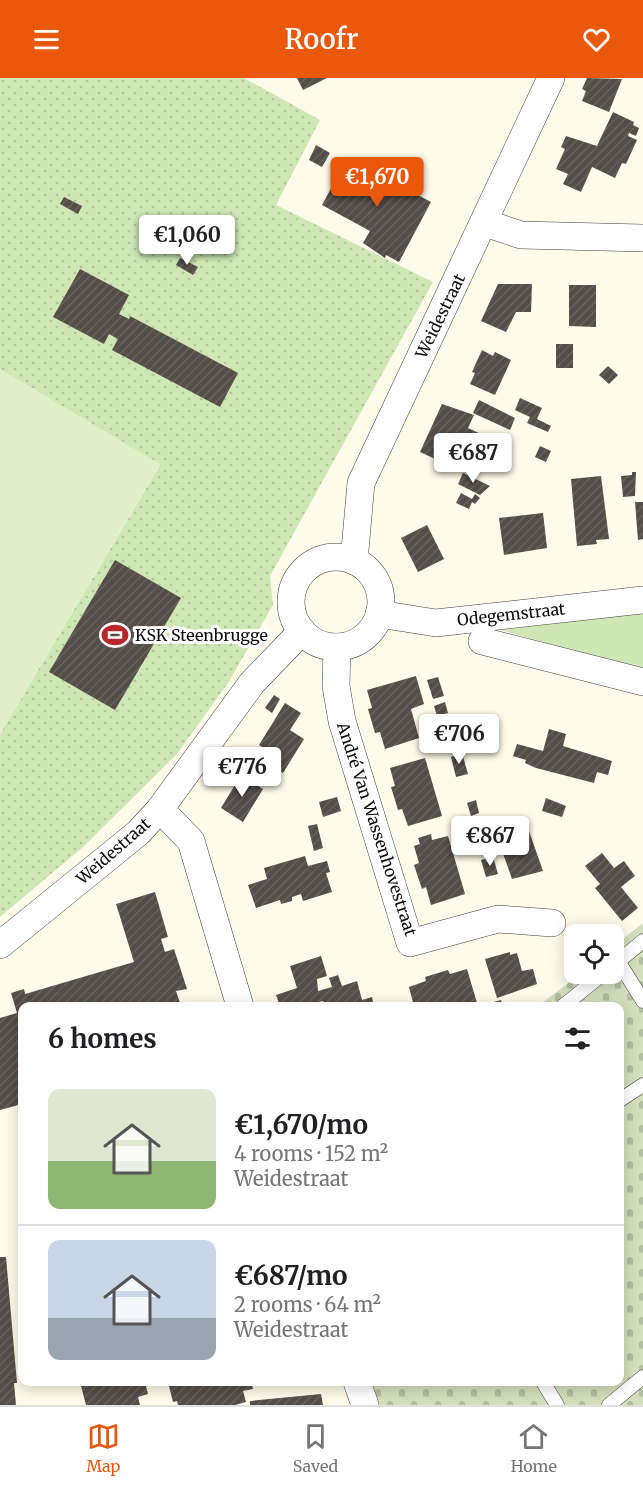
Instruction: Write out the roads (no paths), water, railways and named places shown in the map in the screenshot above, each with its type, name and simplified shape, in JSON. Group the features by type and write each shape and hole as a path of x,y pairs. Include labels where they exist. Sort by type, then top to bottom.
{"street":[{"name":"Weidestraat","path":"354,561 361,483 485,223 551,78"},
{"path":"485,223 521,236 643,237"},
{"path":"334,557 354,561 364,567 374,578 381,599 380,614 371,631 353,644 337,647 314,641 302,631 292,614 291,598 299,576 319,560 334,557"},
{"name":"Odegemstraat","path":"380,614 436,623 643,600"},
{"name":"Weidestraat","path":"0,945 138,833 160,809 252,683 302,631"},
{"path":"482,641 643,682"},
{"name":"André Van Wassenhovestraat","path":"337,647 336,686 342,721 410,943 498,919 552,923"},
{"path":"160,809 191,841 239,1002"},
{"path":"358,1386 365,1405"}],"lane":[{"path":"624,956 643,941"},
{"path":"624,974 643,1001"},
{"path":"567,1002 590,984"},
{"path":"624,1097 643,1085"},
{"path":"609,1405 643,1377"},
{"path":"545,1386 557,1405"}],"place":[{"name":"KSK Steenbrugge","path":"115,635"}]}
